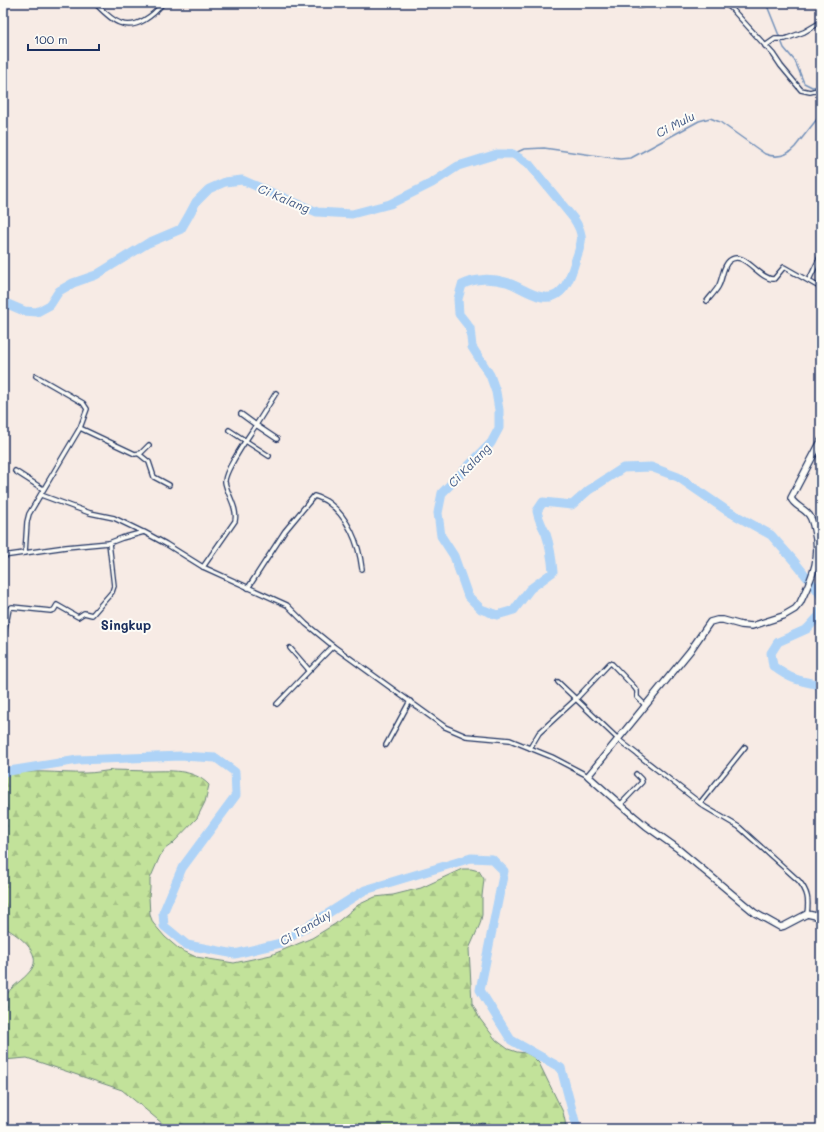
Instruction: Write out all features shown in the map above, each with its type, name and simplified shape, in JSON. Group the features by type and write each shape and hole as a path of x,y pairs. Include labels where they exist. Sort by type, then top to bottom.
{"street":[{"path":"94,3 117,22 126,24 138,22 153,15 164,3"},
{"path":"630,3 639,6 657,3"},
{"path":"724,3 765,46 801,90 810,92 821,89"},
{"path":"765,46 775,39 785,38 804,32 821,22"},
{"path":"808,280 821,255"},
{"path":"706,301 718,287 726,265 733,258 740,258 755,270 770,279 774,279 784,267 821,288"},
{"path":"25,553 28,518 43,489 80,428 87,412 85,405 36,376"},
{"path":"203,567 235,521 235,514 225,479 228,471 276,393"},
{"path":"241,414 277,439"},
{"path":"80,428 135,454 139,454 149,462 154,477 169,485"},
{"path":"229,430 269,456"},
{"path":"588,776 619,740 690,651 710,622 723,620 741,625 752,626 783,616 795,609 800,604 814,569 818,553 812,520 807,512 793,502 791,498 821,441"},
{"path":"139,454 149,445"},
{"path":"15,471 43,489"},
{"path":"40,495 90,513 114,518 166,544 203,567 287,605 306,624 333,646 445,727 466,736 510,740 552,757 588,776 620,805 646,826 678,848 748,908 773,924 780,927 784,926 807,914 821,917"},
{"path":"248,588 285,531 314,496 319,497 330,504 341,514 350,528 356,544 362,569"},
{"path":"3,556 66,547 109,543 144,532"},
{"path":"3,639 9,610 12,607 51,611 57,606 78,617 84,613 92,615 112,592 114,586 109,543"},
{"path":"277,704 333,646"},
{"path":"290,648 309,670"},
{"path":"530,748 539,733 576,699 608,664 611,664 634,687 637,691 636,697 646,706"},
{"path":"558,682 619,740 700,803 743,831 799,881 808,898 807,914"},
{"path":"386,745 410,701"},
{"path":"700,803 745,747"},
{"path":"620,805 642,782 636,774"}],"green space":[{"path":"113,770 172,771 188,773 203,780 209,785 205,802 197,818 172,844 165,849 160,856 150,879 150,915 153,923 165,937 179,949 196,957 234,963 271,955 312,938 335,924 358,905 375,897 393,895 421,888 462,869 479,871 484,879 482,915 480,924 469,949 472,1003 480,1019 496,1040 508,1049 526,1053 539,1063 563,1112 566,1129 509,1129 481,1123 474,1129 169,1129 122,1090 27,1058 3,1060 2,1018 4,999 7,994 31,970 34,964 34,957 27,944 15,934 3,927 3,776 23,772 86,773"}],"waterway":[{"path":"766,3 784,48 795,61 804,83 812,87 821,86"},
{"name":"Ci Mulu","path":"513,154 524,149 544,148 620,159 631,158 699,121 710,118 720,122 765,154 777,156 792,150 821,114"},
{"name":"Ci Kalang","path":"3,302 24,311 37,312 50,305 59,291 73,283 96,275 148,243 181,229 196,202 209,189 225,182 242,180 317,212 352,214 390,204 432,183 458,166 497,154 513,154 529,164 574,219 578,225 581,240 571,274 563,289 554,296 540,296 512,284 495,280 484,279 472,281 462,285 458,299 459,314 470,328 472,347 490,375 496,392 499,410 499,428 491,443 442,493 438,513 441,536 454,556 468,596 481,609 497,615 514,610 530,589 553,572 549,543 537,511 543,502 572,505 589,490 623,468 651,467 678,477 726,510 771,535 794,561 821,596"},
{"name":"Ci Kalang","path":"821,610 819,616 807,629 778,642 771,653 773,666 779,671 796,679 821,685"},
{"name":"Ci Tanduy","path":"3,772 78,760 181,756 216,758 235,772 236,795 182,868 163,913 164,926 187,945 235,954 281,943 365,890 471,858 492,859 504,871 480,990 511,1040 561,1068 577,1129"}],"district":[{"name":"Singkup","path":"126,624"}]}
